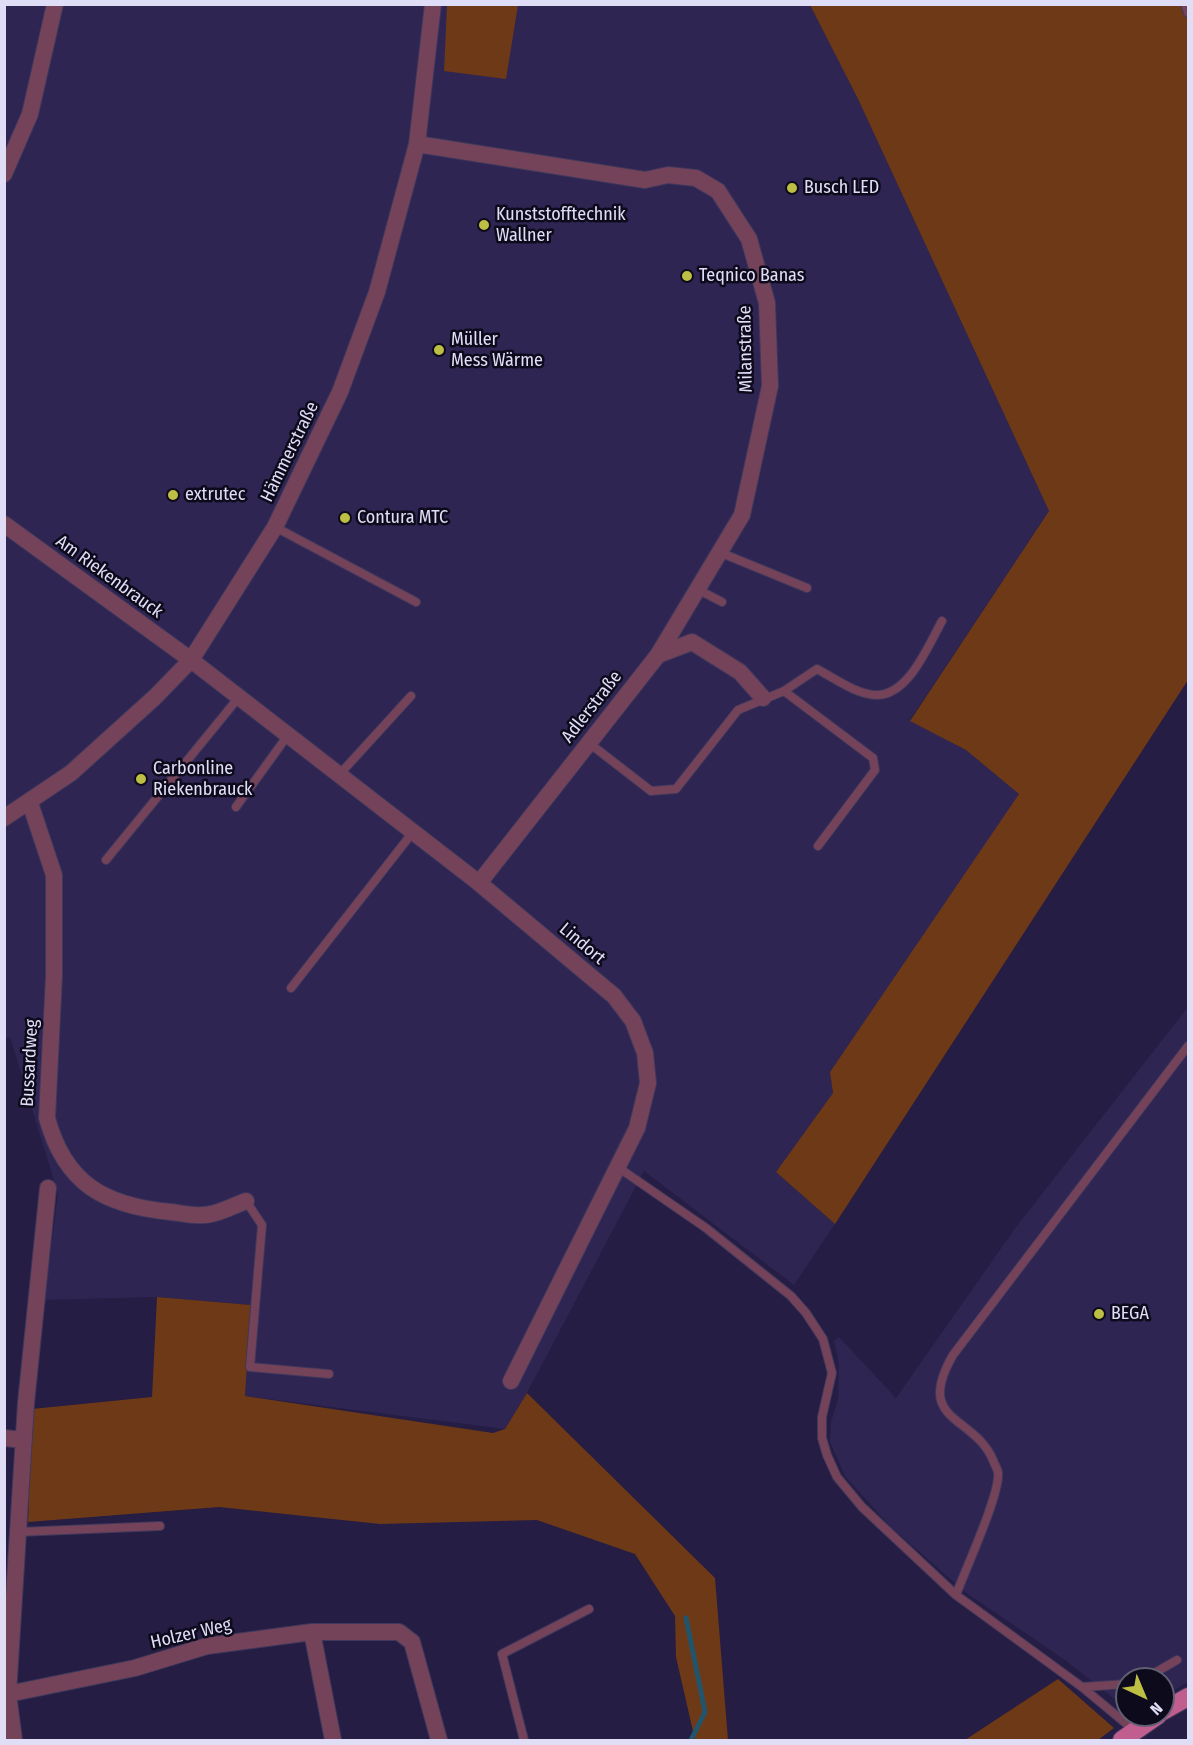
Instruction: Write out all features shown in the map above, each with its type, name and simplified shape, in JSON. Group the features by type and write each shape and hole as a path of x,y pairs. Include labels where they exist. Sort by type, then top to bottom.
{"main road":[{"path":"1175,1705 1188,1697"},
{"path":"1129,1736 1141,1727"}],"street":[{"path":"4,174 30,114 55,4"},
{"name":"Hämmerstraße","path":"4,818 30,803 70,774 191,660 275,527 340,392 363,333 392,240 417,144 433,4"},
{"name":"Milanstraße","path":"417,144 645,180 668,174 696,178 717,191 749,239 767,303 770,386 742,515 658,655"},
{"name":"Am Riekenbrauck","path":"4,524 191,660"},
{"path":"658,655 692,642 740,672 764,698"},
{"name":"Adlerstraße","path":"478,883 658,655"},
{"name":"Lindort","path":"191,660 478,883 614,996 633,1021 645,1053 648,1083 637,1128 511,1381"},
{"name":"Bussardweg","path":"30,803 54,875 54,976 47,1118 53,1140 64,1161 90,1189 143,1210 204,1215 246,1201"},
{"path":"14,1740 8,1694 24,1440 48,1188"},
{"path":"4,1438 24,1440"},
{"path":"312,1632 333,1740"},
{"name":"Holzer Weg","path":"8,1694 135,1668 207,1646 312,1632 399,1632 412,1642 439,1740"}],"lane":[{"path":"1185,4 1188,13"},
{"path":"275,527 416,602"},
{"path":"719,552 807,588"},
{"path":"697,589 722,602"},
{"path":"589,743 651,791 676,789 731,716 784,690 817,669 860,691 876,695 888,692 915,669 942,621"},
{"path":"784,690 873,758 875,770 818,846"},
{"path":"339,775 411,696"},
{"path":"106,860 239,697"},
{"path":"236,807 288,735"},
{"path":"291,988 413,832"},
{"path":"956,1595 991,1506 998,1473 990,1454 943,1407 940,1377 960,1346 1188,1046"},
{"path":"619,1168 706,1228 791,1296 806,1313 823,1339 832,1373 822,1417 822,1438 837,1477 889,1534 956,1595 1082,1687 1129,1736"},
{"path":"246,1201 262,1226 250,1367 330,1374"},
{"path":"18,1532 160,1526"},
{"path":"524,1740 502,1654 589,1609"},
{"path":"1165,1667 1177,1660"},
{"path":"1082,1687 1115,1685"}],"shaded area":[{"path":"5,5 810,5 858,99 1049,511 910,720 966,750 1020,794 830,1072 833,1093 776,1172 835,1224 794,1285 644,1171 527,1393 505,1429 245,1396 251,1305 157,1297 44,1300 58,1194 10,1037 5,1039"},
{"path":"447,5 518,5 506,79 444,71"},
{"path":"810,5 1188,5 1188,680 835,1224 776,1172 833,1093 830,1072 1019,794 966,750 910,721 1049,511 858,99"},
{"path":"1188,1007 1188,1682 1175,1690 1175,1667 1115,1667 1115,1700 1065,1660 965,1592 889,1525 845,1476 830,1442 831,1422 838,1399 839,1364 834,1341 839,1337 896,1398 1016,1227"},
{"path":"157,1297 251,1305 245,1396 493,1433 505,1429 527,1393 715,1578 728,1740 695,1740 676,1657 675,1616 635,1554 537,1520 380,1524 219,1507 28,1522 32,1409 152,1397"},
{"path":"1058,1679 1114,1728 1098,1740 965,1740"}],"waterway":[{"path":"686,1618 705,1712 691,1740"}],"place":[{"name":"Busch LED","path":"792,188"},
{"name":"Kunststofftechnik Wallner","path":"484,225"},
{"name":"Teqnico Banas","path":"687,276"},
{"name":"Müller Mess Wärme","path":"439,350"},
{"name":"extrutec","path":"173,495"},
{"name":"Contura MTC","path":"345,518"},
{"name":"Carbonline Riekenbrauck","path":"141,779"},
{"name":"BEGA","path":"1099,1314"}]}
